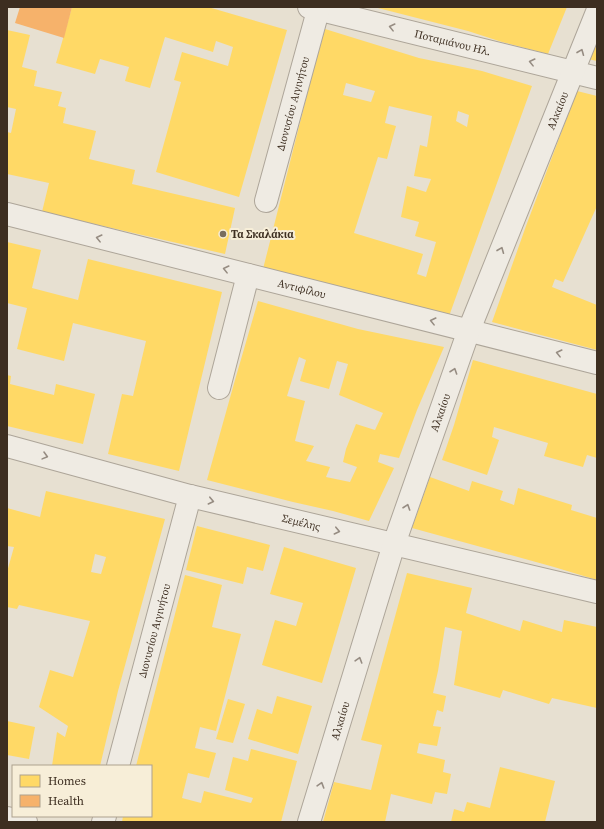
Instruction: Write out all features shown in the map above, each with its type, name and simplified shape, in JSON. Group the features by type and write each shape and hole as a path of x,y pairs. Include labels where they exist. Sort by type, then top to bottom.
{"street":[{"name":"Ποταμιάνου Ηλ.","path":"316,8 597,78"},
{"name":"Διονυσίου Αιγινήτου","path":"266,201 316,8"},
{"name":"Αλκαίου","path":"309,822 394,544 469,330 597,12"},
{"name":"Αντιφίλου","path":"7,214 597,362"},
{"path":"219,388 248,275"},
{"name":"Σεμέλης","path":"7,446 190,496 597,592"},
{"name":"Διονυσίου Αιγινήτου","path":"118,765 190,496"},
{"path":"7,818 26,822"}],"building: Homes":[{"path":"72,7 208,7 287,30 239,197 156,172 181,82 174,80 182,52 228,66 233,47 216,41 213,52 165,37 150,88 125,81 129,67 100,59 95,74 56,63"},
{"path":"374,7 567,7 548,54 468,31"},
{"path":"325,29 419,58 482,71 532,86 448,319 263,269","holes":["346,83 375,91 371,102 343,95","389,106 432,116 427,147 420,145 414,176 431,179 426,192 407,186 401,217 419,222 415,236 436,242 426,277 417,274 423,254 354,233 378,157 387,159 396,126 385,123","458,111 469,115 467,127 456,121"]},
{"path":"7,30 30,35 22,67 37,71 34,86 62,92 58,106 66,108 63,123 96,131 89,159 135,170 132,184 235,208 225,254 42,212 49,183 7,174 7,132 11,133 16,109 7,107"},
{"path":"597,35 597,61 588,59"},
{"path":"577,91 597,96 597,206 563,282 555,279 552,287 597,305 597,350 492,322 526,226"},
{"path":"7,242 41,250 32,288 78,300 88,259 222,292 179,471 108,454 122,394 133,396 146,341 73,323 64,361 17,349 27,308 7,303"},
{"path":"258,301 358,329 444,347 417,410 399,458 380,454 378,462 394,468 369,521 207,480","holes":["299,357 306,360 300,381 329,389 337,361 348,364 339,395 383,413 375,430 356,424 346,449 343,462 357,467 350,482 326,477 330,467 306,461 314,446 295,441 305,401 287,396"]},
{"path":"473,360 597,394 597,458 587,455 583,467 544,456 548,443 494,427 492,437 499,440 487,475 442,460"},
{"path":"7,375 11,376 10,384 54,395 56,384 95,394 83,444 7,426"},
{"path":"430,477 469,491 472,481 503,491 500,500 514,505 518,488 572,505 571,510 597,518 597,580 412,528"},
{"path":"46,491 165,519 118,691 100,765 52,765 57,732 65,737 68,726 39,707 50,670 73,677 90,621 19,605 17,609 7,607 7,572 14,547 7,546 7,508 40,517","holes":["95,554 106,557 101,574 91,572"]},
{"path":"197,526 270,545 263,571 247,567 243,584 186,570"},
{"path":"284,547 356,568 322,683 262,665 275,620 296,626 303,603 270,594"},
{"path":"407,573 472,588 466,613 520,631 523,620 562,632 564,620 597,627 597,708 552,698 549,704 503,690 500,698 454,685 462,631 445,627 433,693 446,696 443,712 437,710 433,726 441,727 437,746 419,743 417,753 445,760 443,772 451,774 447,794 435,792 432,804 391,794 385,822 323,822 334,782 371,790 382,745 361,740"},
{"path":"185,575 222,585 212,627 241,634 216,731 200,727 195,748 216,753 209,778 188,773 182,798 201,803 204,791 251,803 253,798 225,790 233,757 248,761 251,749 297,761 281,822 122,822 123,817 152,817 152,765 136,765"},
{"path":"277,696 312,706 298,754 248,739 257,709 272,714"},
{"path":"228,699 245,704 233,743 216,739"},
{"path":"7,721 35,727 29,759 7,755"},
{"path":"500,767 555,781 545,822 451,822 454,809 464,812 467,802 490,808"}],"building: Health":[{"path":"20,7 72,7 64,38 15,23"}],"place":[{"name":"Τα Σκαλάκια","path":"223,234"}]}
